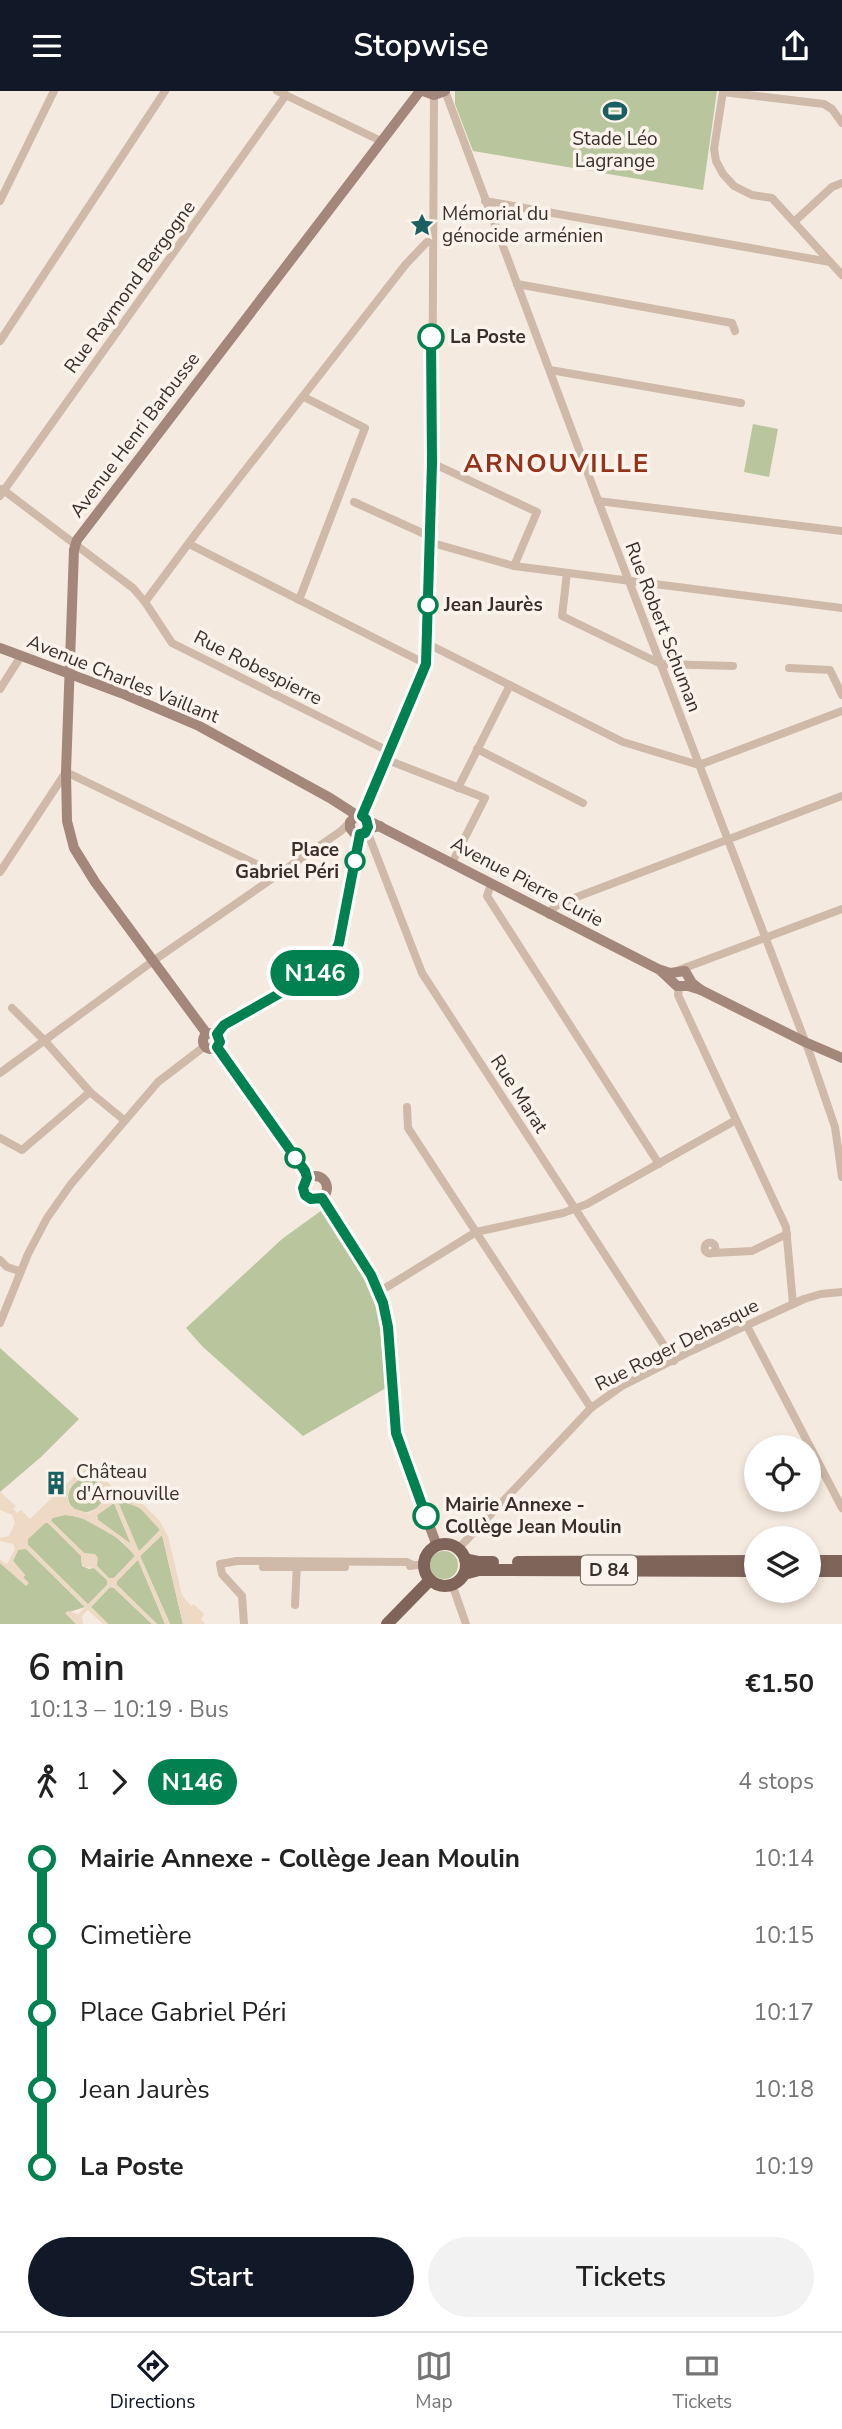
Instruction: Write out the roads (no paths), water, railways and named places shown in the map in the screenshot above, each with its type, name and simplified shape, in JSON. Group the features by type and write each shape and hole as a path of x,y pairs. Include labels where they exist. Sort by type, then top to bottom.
{"main road":[{"path":"448,1544 461,1554 464,1574 452,1584 443,1586 430,1580 418,1564 437,1546 448,1544"},
{"name":"D 84","path":"461,1554 479,1562 744,1561"},
{"path":"821,1561 842,1561"},
{"name":"D 84","path":"464,1574 479,1570 744,1571"},
{"path":"821,1571 842,1571"},
{"path":"387,1624 430,1580"}],"street":[{"path":"0,201 54,91"},
{"path":"0,341 165,91"},
{"path":"277,91 381,141"},
{"path":"842,123 832,109 824,104 723,91 714,149 723,174 734,187 752,195 772,198 842,275"},
{"path":"212,1034 220,1042 217,1047 209,1049 203,1038 326,967 333,958 341,933 362,826 387,755 426,664 432,463 429,92"},
{"name":"Avenue Henri Barbusse","path":"212,1034 153,961 95,882 74,848 67,821 66,772 76,546 381,141 429,92"},
{"name":"Rue Robert Schuman","path":"429,92 485,201 550,370 805,1042 835,1127 842,1177"},
{"name":"Rue Raymond Bergogne","path":"1,491 286,96"},
{"path":"795,221 832,187 842,183"},
{"path":"485,201 830,262"},
{"path":"145,602 406,264 427,241 431,242"},
{"path":"517,284 732,323 735,331"},
{"path":"550,370 741,403"},
{"path":"299,600 365,428 304,397"},
{"path":"432,463 537,512 514,566"},
{"name":"Rue Robespierre","path":"1,491 133,588 172,643 387,755 485,798 452,863"},
{"path":"354,502 429,539 514,566 842,608"},
{"path":"598,502 842,531"},
{"path":"188,544 426,664"},
{"path":"567,573 562,616 661,664 733,666"},
{"path":"428,644 623,742 699,765 842,711"},
{"name":"Avenue Charles Vaillant","path":"0,648 199,726 342,805 362,826"},
{"path":"0,689 21,656"},
{"path":"789,668 830,670 842,695"},
{"path":"458,788 510,685"},
{"path":"477,749 583,803"},
{"path":"0,872 66,772 279,875"},
{"path":"550,915 553,908 561,903 842,796"},
{"path":"0,1073 153,961 279,875 362,826"},
{"name":"Avenue Pierre Curie","path":"362,826 452,863 550,915 658,969 683,977 701,990 842,1058"},
{"name":"Rue Marat","path":"362,826 422,974 674,1361"},
{"path":"491,884 487,896 659,1164"},
{"path":"793,1304 788,1234 678,995 683,977 765,937 842,909"},
{"path":"12,1008 90,1092 124,1120"},
{"path":"0,1323 19,1271 47,1218 71,1184 158,1082 205,1046"},
{"path":"217,1047 305,1171 307,1178"},
{"path":"0,1138 22,1150 90,1092"},
{"path":"407,1107 408,1128 591,1408"},
{"path":"379,1290 476,1232 575,1209 736,1120"},
{"path":"319,1176 325,1181 327,1188 322,1198 311,1199 305,1195 303,1184 307,1178 319,1176"},
{"path":"322,1198 379,1290 386,1313 399,1444 437,1546"},
{"path":"713,1253 752,1251 788,1234"},
{"path":"0,1259 7,1267 19,1271"},
{"name":"Rue Roger Dehasque","path":"461,1554 591,1408 622,1386 793,1304 815,1295 842,1292"},
{"path":"747,1326 842,1508"},
{"path":"244,1624 242,1597 222,1574 220,1564 418,1564"},
{"path":"295,1605 297,1565"},
{"path":"452,1584 466,1624"}],"place":[{"name":"Stade Léo Lagrange","path":"615,111"},
{"name":"Mémorial du génocide arménien","path":"422,225"},
{"name":"La Poste","path":"431,337"},
{"name":"Jean Jaurès","path":"428,605"},
{"name":"Place Gabriel Péri","path":"355,861"},
{"name":"Château d'Arnouville","path":"56,1483"},
{"name":"Mairie Annexe - Collège Jean Moulin","path":"426,1516"}],"district":[{"name":"ARNOUVILLE","path":"557,463"}]}
